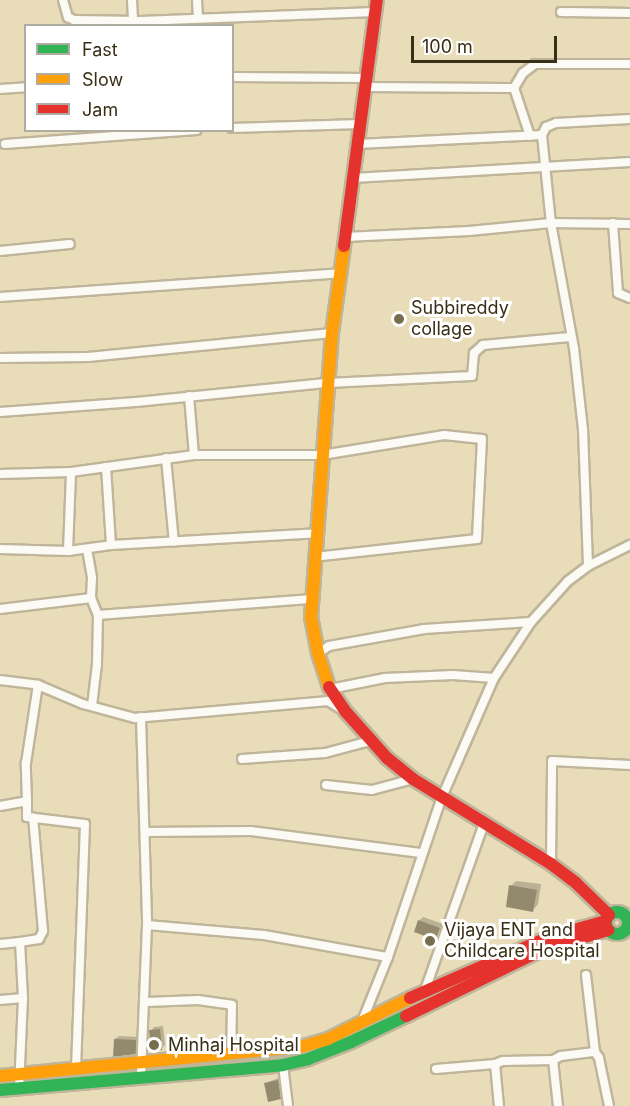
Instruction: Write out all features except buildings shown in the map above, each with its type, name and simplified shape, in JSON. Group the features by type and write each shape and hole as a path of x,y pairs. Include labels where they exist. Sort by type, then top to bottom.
{"main road":[{"path":"0,1076 141,1060 231,1055 304,1046 362,1030 425,990 608,922 619,912 628,925 616,934 608,922 576,883 551,864 413,779 370,741 346,712 330,688 318,653 310,618 332,333 376,6"},
{"path":"0,1090 283,1065 306,1059 530,950"},
{"path":"304,1046 306,1059"}],"street":[{"path":"63,0 68,17 74,20 133,21 198,18 376,6"},
{"path":"132,0 133,21"},
{"path":"197,0 198,18"},
{"path":"561,12 630,13"},
{"path":"530,136 514,88 523,73 535,64 630,64"},
{"path":"234,77 514,88"},
{"path":"0,89 24,87"},
{"path":"588,566 583,429 574,348 570,337 551,223 542,135 546,127 556,123 630,119"},
{"path":"234,128 360,124"},
{"path":"5,144 169,132"},
{"path":"357,144 542,135"},
{"path":"353,178 630,162"},
{"path":"345,237 470,231 551,223 630,224"},
{"path":"613,223 618,293 630,298"},
{"path":"0,251 70,244"},
{"path":"0,297 340,273"},
{"path":"0,358 88,357 332,333"},
{"path":"0,412 328,383 472,376 474,352 483,345 570,337"},
{"path":"189,396 194,454"},
{"path":"0,474 71,472 194,454 322,455 444,435 482,439 477,539 315,557"},
{"path":"166,458 174,542"},
{"path":"106,467 111,545"},
{"path":"68,551 71,472"},
{"path":"0,549 68,551 111,545 317,533"},
{"path":"362,1030 442,797 494,678 531,622 568,581 588,566 630,546"},
{"path":"87,549 92,578 91,598 98,615 98,664 92,706"},
{"path":"0,609 91,598"},
{"path":"98,615 312,599"},
{"path":"318,653 329,646 424,629 531,622"},
{"path":"330,688 385,678 453,675 494,678"},
{"path":"0,680 38,685 92,706 141,717 328,701 346,712"},
{"path":"38,685 26,763 27,818 85,824 76,1069"},
{"path":"141,717 147,925 146,1002 141,1077"},
{"path":"243,759 325,753 370,741"},
{"path":"551,864 552,761 630,765"},
{"path":"326,785 372,790 413,779"},
{"path":"0,806 27,801"},
{"path":"0,944 39,939 43,931 33,817"},
{"path":"425,990 484,823"},
{"path":"145,832 251,831 421,853"},
{"path":"147,925 264,935 388,957"},
{"path":"19,1089 22,998 20,942"},
{"path":"586,975 595,1052 599,1058 609,1106"},
{"path":"0,1000 22,998"},
{"path":"146,1002 198,1000 232,1005 231,1055"},
{"path":"436,1069 495,1064 503,1061 553,1060 561,1056 595,1052"},
{"path":"553,1060 558,1106"},
{"path":"495,1064 499,1106"},
{"path":"283,1065 285,1105"}],"traffic: fast":[{"path":"617,912 625,915 628,923 625,931 617,934 609,931 606,923 609,915 617,912"},
{"path":"0,1090 283,1065 308,1059 351,1042 406,1016"}],"traffic: slow":[{"path":"329,687 318,653 311,618 332,333 344,246"},
{"path":"0,1076 304,1046 328,1039 410,998"}],"traffic: jam":[{"path":"344,246 377,0"},
{"path":"329,687 346,712 387,758 413,779 551,864 576,883 609,915"},
{"path":"410,998 549,937 606,921"},
{"path":"406,1016 546,948 608,930"}],"place":[{"name":"Subbireddy collage","path":"399,319"},
{"name":"Vijaya ENT and Childcare Hospital","path":"430,941"},
{"name":"Minhaj Hospital","path":"154,1045"}]}
